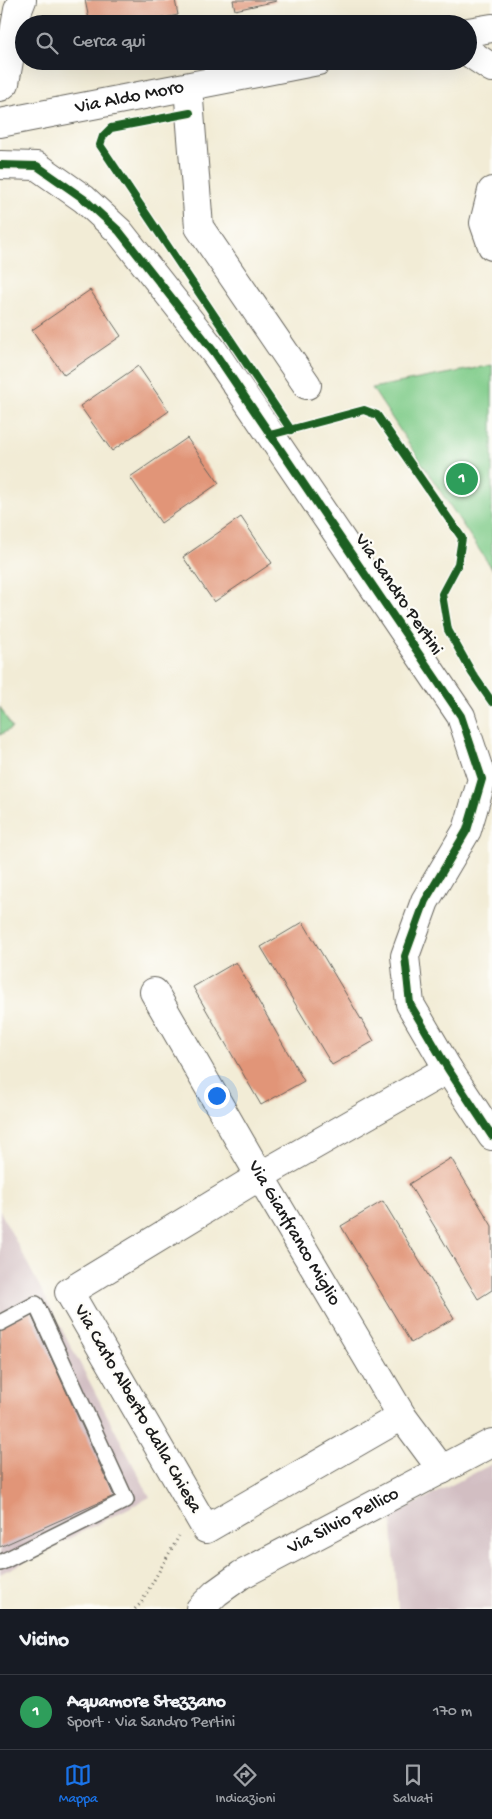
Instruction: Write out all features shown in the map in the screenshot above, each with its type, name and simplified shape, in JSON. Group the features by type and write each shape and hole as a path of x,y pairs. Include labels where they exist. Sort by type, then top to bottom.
{"street":[{"path":"17,15 22,0"},
{"path":"0,86 5,83 15,27"},
{"path":"477,30 492,28"},
{"path":"477,58 492,68"},
{"name":"Via Aldo Moro","path":"0,123 271,70"},
{"path":"188,86 199,228 307,385"},
{"name":"Via Sandro Pertini","path":"0,165 37,166 84,198 119,232 215,353 461,716 482,779 467,830 425,902 405,956 410,1004 448,1069 492,1136"},
{"path":"492,191 484,223 492,246"},
{"name":"Via Gianfranco Miglio","path":"154,992 402,1416 442,1470"},
{"name":"Via Carlo Alberto dalla Chiesa","path":"402,1416 206,1529 69,1292 260,1176 448,1069"},
{"name":"Via Silvio Pellico","path":"200,1609 216,1593 241,1575 492,1443"}],"lane":[{"path":"0,1323 36,1304 126,1500 0,1563"}],"path":[{"path":"135,1609 142,1603 182,1530 200,1518"}],"shaded area":[{"path":"0,1211 150,1497 0,1574"},
{"path":"492,1464 492,1609 398,1609 391,1516"}],"green space":[{"path":"492,365 492,569 372,388"},
{"path":"0,707 12,728 0,735"}],"building":[{"path":"85,0 175,0 178,15 88,15"},
{"path":"233,0 276,0 277,1 235,10"},
{"path":"90,290 121,336 64,375 32,330"},
{"path":"138,366 169,411 112,451 80,406"},
{"path":"187,438 219,483 161,523 130,477"},
{"path":"241,517 272,563 214,602 183,557"},
{"path":"303,922 374,1041 332,1065 261,947"},
{"path":"236,962 304,1081 261,1105 193,987"},
{"path":"451,1158 492,1226 492,1290 478,1299 409,1184"},
{"path":"383,1201 454,1318 411,1343 341,1226"},
{"path":"30,1312 114,1496 0,1547 0,1325"}],"cycle path":[{"path":"190,113 111,128 103,136 100,145 291,430"},
{"path":"0,165 37,166 84,199 119,231 215,353 461,716 482,779 467,830 425,901 405,956 410,1004 448,1069 492,1136"},
{"path":"270,435 364,410 377,415 462,538 458,564 442,594 448,630 472,673 492,702"}],"place":[{"name":"Aquamore Stezzano","path":"462,479"}]}
